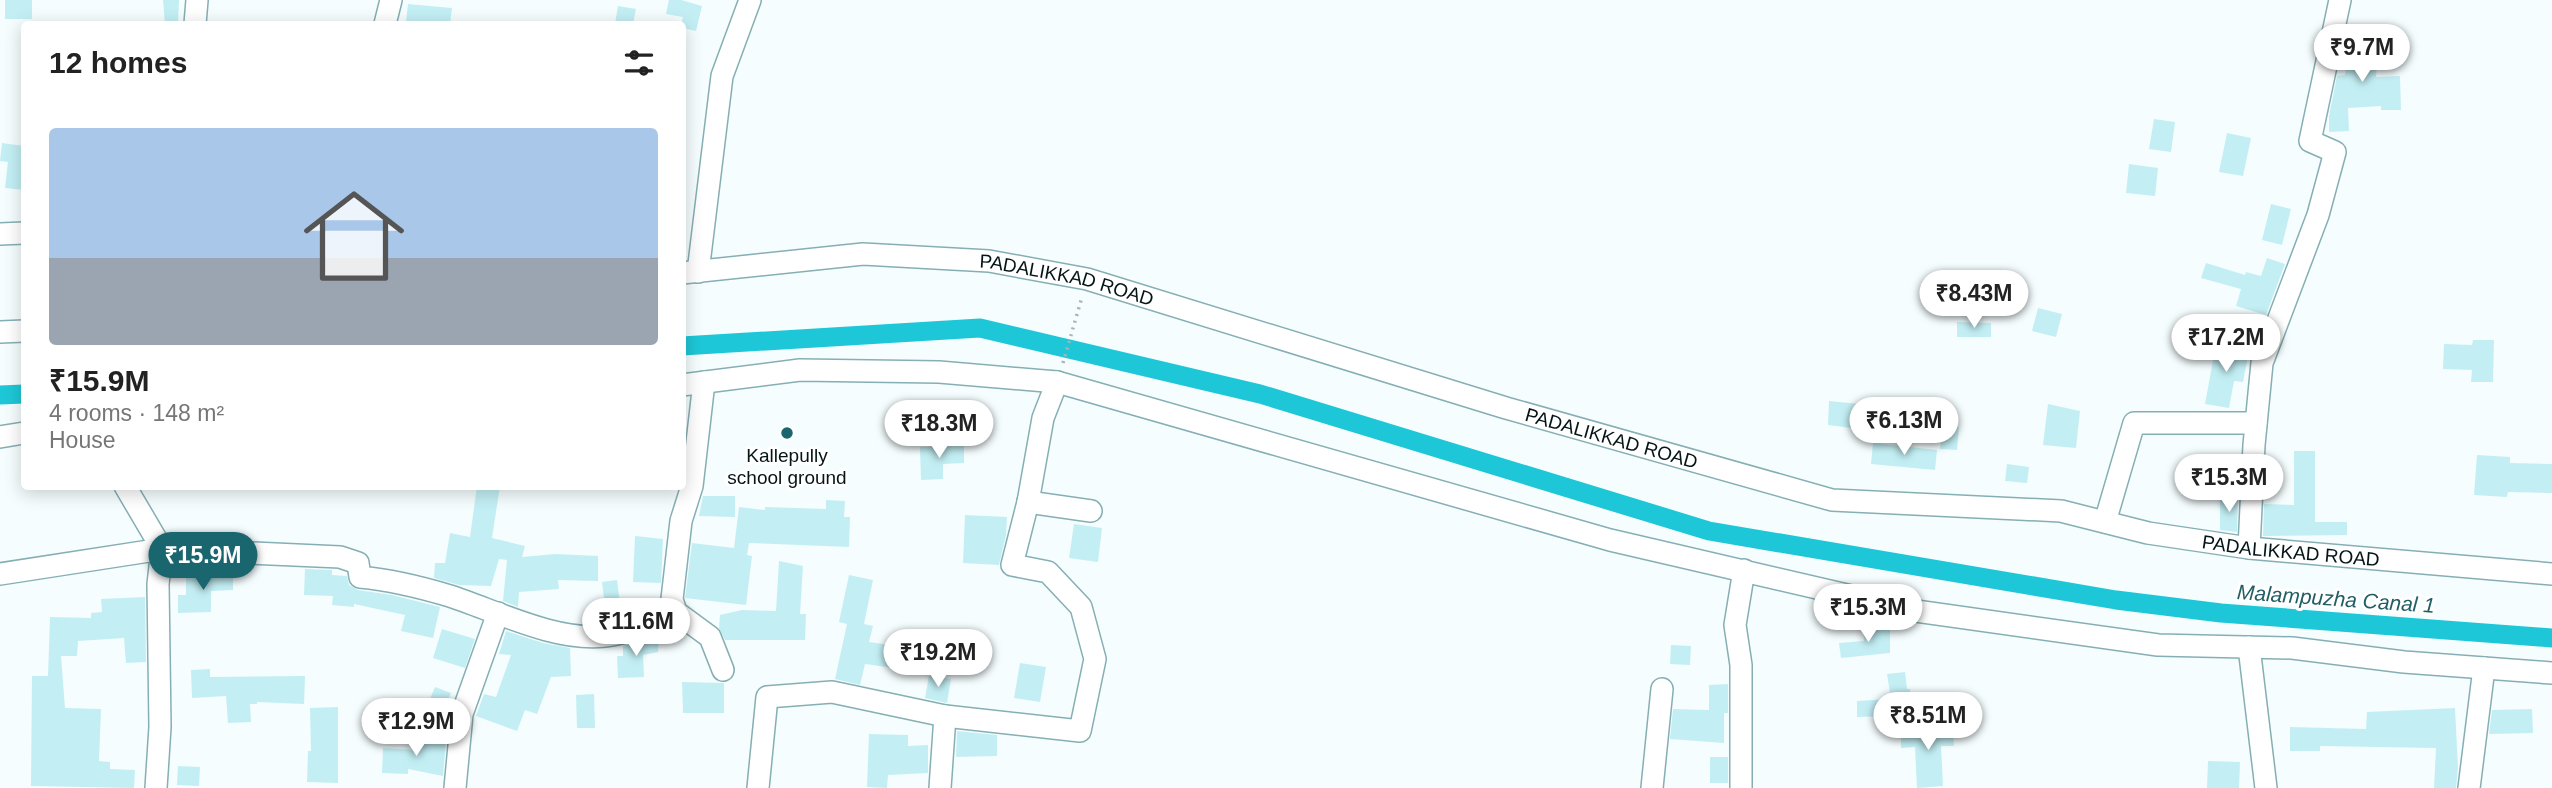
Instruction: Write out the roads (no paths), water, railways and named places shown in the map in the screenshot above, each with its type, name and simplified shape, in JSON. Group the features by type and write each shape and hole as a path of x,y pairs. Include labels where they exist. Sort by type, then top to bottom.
{"street":[{"path":"195,21 197,0"},
{"path":"386,21 391,0"},
{"path":"690,272 722,76 750,0"},
{"path":"2249,548 2254,445 2262,363 2318,215 2334,152 2310,141 2340,0"},
{"path":"0,234 21,233"},
{"name":"PADALIKKAD ROAD","path":"690,272 863,254 989,261 1087,279 1506,408 1832,500 2061,512 2148,533 2249,548 2552,573"},
{"path":"0,332 21,331"},
{"path":"686,384 800,370 939,372 1057,382 1610,540 1916,611 2158,645 2292,648 2404,662 2552,673"},
{"path":"704,382 692,486 681,520 672,599 676,612 710,637 723,670"},
{"path":"758,788 767,698 832,692 945,716 1080,731 1095,659 1081,607 1048,572 1012,565 1028,502 1043,418 1057,382"},
{"path":"2105,522 2134,424 2256,424"},
{"path":"0,437 21,434"},
{"path":"127,490 162,549 158,584 160,727 156,788"},
{"path":"1028,502 1091,511"},
{"path":"0,575 162,549 340,557 358,563 360,577 396,581 576,636 605,636 636,628 676,612"},
{"path":"1741,788 1741,665 1735,625 1744,570"},
{"path":"461,787 462,714 498,613"},
{"path":"2249,647 2266,788"},
{"path":"2469,788 2484,668"},
{"path":"1652,788 1662,689"},
{"path":"940,788 945,716"}],"waterway":[{"name":"Malampuzha Canal 1","path":"686,346 980,328 1260,394 1709,531 2116,600 2221,613 2552,638"},
{"path":"0,395 21,394"}],"place":[{"name":"Kallepully school ground","path":"787,433"}]}
